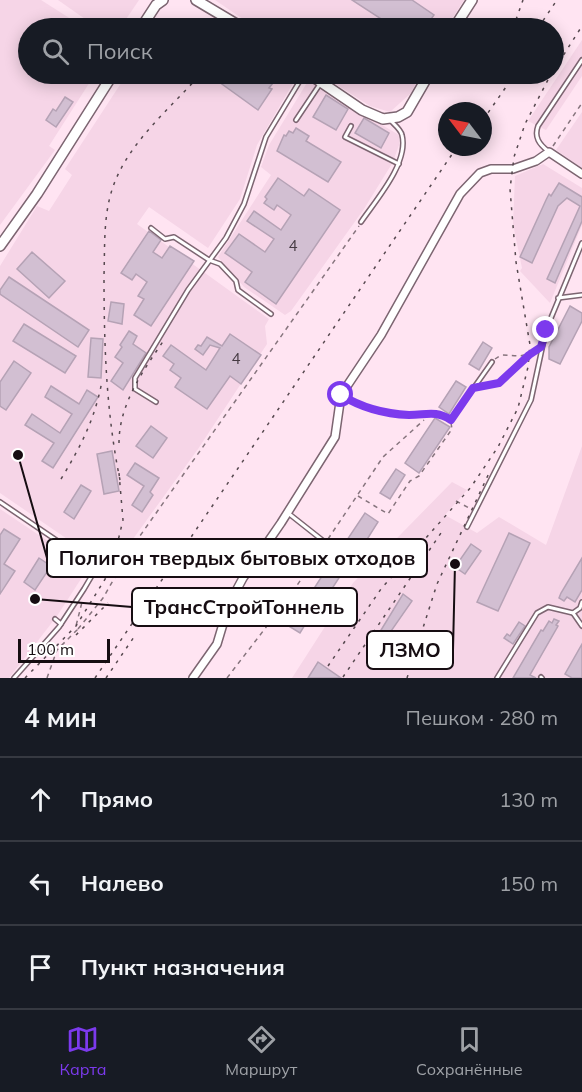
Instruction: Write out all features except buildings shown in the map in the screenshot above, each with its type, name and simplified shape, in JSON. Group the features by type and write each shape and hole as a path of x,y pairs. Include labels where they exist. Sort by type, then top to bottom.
{"street":[{"path":"196,0 226,18"},
{"path":"460,18 472,0"},
{"path":"148,18 159,2"},
{"path":"0,246 37,194 107,84"},
{"path":"324,84 375,117 390,119 407,112 423,84"},
{"path":"193,678 217,644 229,604 243,578 335,437 341,395 381,335 460,194 480,173 513,169 537,161 549,152 582,174"}],"lane":[{"path":"549,152 540,145 537,138 538,126 582,60"},
{"path":"156,402 135,388 135,378 160,335 226,238 244,204 266,137 298,84"},
{"path":"296,120 320,84"},
{"path":"361,222 399,164 404,151 402,133 390,119"},
{"path":"351,126 345,137 399,164"},
{"path":"151,228 165,239 174,237 209,260 220,264 236,281 238,290 271,314"},
{"path":"467,527 531,400 541,347 558,298 582,243"},
{"path":"558,298 582,295"},
{"path":"341,395 356,404 379,412 409,415 441,414 451,420 492,362"},
{"path":"0,502 90,562 94,567 94,572 61,624 14,678"},
{"path":"287,513 354,562"},
{"path":"573,613 580,608 582,602"},
{"path":"497,678 537,613 548,607 573,613 582,626"},
{"path":"55,619 61,624"}],"path":[{"path":"549,152 582,103"},
{"path":"47,678 57,650 103,598 130,550 361,222"},
{"path":"473,388 499,383 541,347"},
{"path":"492,362 501,356 520,358 529,355"},
{"path":"357,496 388,514 410,481 419,476 452,429 451,420"},
{"path":"456,501 475,511"},
{"path":"94,567 130,550"},
{"path":"77,630 84,589"}],"shaded area":[{"path":"0,0 41,0 69,18 18,18 18,84 89,84 49,146 55,150 0,225"},
{"path":"58,0 139,0 127,18 84,18"},
{"path":"215,0 464,0 452,18 241,18"},
{"path":"582,40 582,76 546,130 528,121 553,84 564,84 564,67"},
{"path":"120,84 293,84 257,145 240,199 208,248 149,207 137,224 269,319 265,326 267,344 198,449 128,546 101,550 95,558 0,493 0,266 37,206 49,211 72,175 65,169"},
{"path":"306,84 313,84 399,135 399,145 393,162 364,209 291,311 285,315 244,287 218,257 271,175 261,167 269,145"},
{"path":"336,84 415,84 411,93 390,112 370,106"},
{"path":"582,112 582,168 556,150"},
{"path":"543,164 582,188 582,225 550,303 520,271 522,268 513,224 515,176"},
{"path":"582,446 582,678 292,678 353,583 452,482 467,490 445,515 477,533 499,517 546,545"},
{"path":"0,509 88,568 57,616 9,678 0,678"}],"railway":[{"path":"517,18 523,0"},
{"path":"545,18 557,0"},
{"path":"564,54 582,26"},
{"path":"120,480 112,429 105,352 104,275 108,206 114,184 130,154 151,127 191,84"},
{"path":"492,107 508,84"},
{"path":"328,666 381,589 471,487 498,447 518,408 528,367 530,345 516,262 510,189 514,157 525,124 546,84"},
{"path":"95,678 451,156"},
{"path":"119,443 120,429 128,401 164,340"},
{"path":"61,479 86,432 102,381"},
{"path":"407,678 437,584 490,471"},
{"path":"25,678 76,626 107,576 123,520 119,473"},
{"path":"343,677 443,530"},
{"path":"76,635 108,603"},
{"path":"106,678 136,634"}],"place":[{"name":"Полигон твердых бытовых отходов","path":"18,455"},
{"name":"ЛЗМО","path":"455,564"},
{"name":"ТрансСтройТоннель","path":"35,599"}],"route":[{"path":"341,395 356,404 379,412 409,415 434,413 451,420 473,388 499,383 541,347 546,330"}]}
